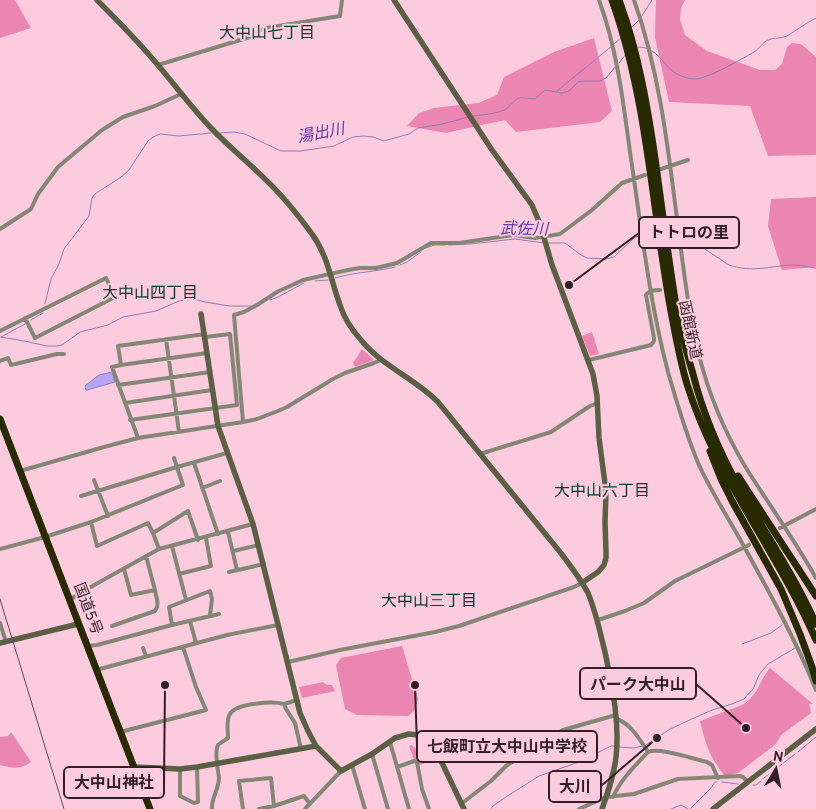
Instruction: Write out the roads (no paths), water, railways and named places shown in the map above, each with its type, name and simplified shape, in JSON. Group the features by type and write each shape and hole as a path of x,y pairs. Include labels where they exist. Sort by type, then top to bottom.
{"highway":[{"name":"函館新道","path":"612,0 621,16"},
{"name":"函館新道","path":"619,0 621,16 648,115 672,314 687,385 713,450 734,490 814,624"},
{"name":"函館新道","path":"663,238 678,314 693,375 709,425 739,487 788,570 814,624 816,639"},
{"path":"687,385 703,436 721,479 781,589 801,648 812,667 816,681"},
{"name":"国道5号","path":"0,419 149,809"},
{"path":"709,425 738,477 816,596"}],"street":[{"path":"98,0 127,29 212,130 266,180 292,208 322,250 340,306 349,324 362,342 381,360 430,394 444,409 560,552 582,582 598,620 616,717 617,742 610,797"},
{"path":"158,65 250,37 266,28 340,16 342,0"},
{"path":"288,662 459,626 574,587 598,572 604,565 606,558 606,491 599,438 598,403 593,374 552,265 540,224 532,205 492,150 394,0"},
{"path":"598,0 611,38 620,83 642,236 656,319 668,371 699,464 715,496 747,546 797,636"},
{"path":"634,0 654,69 665,128 685,284 698,349 707,382 717,410 733,444 782,527 802,553 816,578"},
{"path":"0,229 31,209 38,194 58,167 102,130 123,118 181,94"},
{"path":"661,169 688,160"},
{"path":"244,422 234,315 303,280 354,269 376,268 397,263 431,242 459,243 514,235 544,241 560,234 592,210 622,183 645,175"},
{"path":"0,331 25,318 106,278 115,297 35,338 25,318"},
{"path":"678,287 685,284"},
{"path":"588,360 651,345 654,338 646,295 651,290 660,290"},
{"path":"201,314 218,426 254,524 303,722 316,746 341,771"},
{"path":"121,365 118,346 166,339 230,334 237,405 130,420"},
{"path":"166,339 179,432"},
{"path":"138,438 112,367 207,353"},
{"path":"0,361 8,358 11,364 64,354"},
{"path":"20,471 138,438 244,422 278,411 332,379 381,360"},
{"path":"118,385 210,372"},
{"path":"124,403 212,390"},
{"path":"480,454 551,432 590,406 598,403"},
{"path":"81,496 227,453"},
{"path":"0,548 45,537 91,522 183,485 174,458"},
{"path":"194,463 218,534"},
{"path":"94,480 108,516"},
{"path":"202,488 220,481"},
{"path":"782,527 816,509"},
{"path":"153,533 188,511 198,540"},
{"path":"91,522 97,546 148,523 159,549"},
{"path":"69,600 159,549 254,524"},
{"path":"228,532 237,570"},
{"path":"179,574 211,566 206,538"},
{"path":"233,551 259,545"},
{"path":"172,546 186,600"},
{"path":"598,620 644,602 675,581 747,546"},
{"path":"112,626 155,611 157,608 158,604 146,556"},
{"path":"229,572 264,564"},
{"path":"124,568 131,595 155,590"},
{"path":"172,625 169,607 210,591 212,599 210,615"},
{"path":"87,646 219,614"},
{"path":"190,621 196,643"},
{"path":"0,623 3,643 78,624"},
{"path":"96,670 196,643 278,625"},
{"path":"120,732 206,710 183,647"},
{"path":"143,648 146,656"},
{"path":"801,648 816,690"},
{"path":"212,809 212,802 219,779 217,764 218,745 228,738 230,712 246,705 278,702 284,704 297,700"},
{"path":"284,704 295,723 300,749"},
{"path":"305,809 341,771 372,754 395,738 412,734 422,737 433,744 462,807 506,766 563,730 616,717 627,725 646,748 707,762 712,765 718,778"},
{"path":"713,809 816,729"},
{"path":"390,742 409,809"},
{"path":"134,767 197,768 316,746"},
{"path":"602,809 646,748"},
{"path":"372,754 388,809"},
{"path":"397,767 414,761 417,762 422,789 429,809"},
{"path":"352,765 365,809"},
{"path":"180,768 180,796 194,803 198,802 197,768"},
{"path":"579,809 610,797 634,794 678,779 740,776 748,782"},
{"path":"243,809 239,780 271,778 274,806"},
{"path":"259,809 304,796 310,804"}],"waterway":[{"name":"湯出川","path":"641,17 652,0"},
{"path":"638,47 652,51 677,74 695,79 733,64 756,51 764,42 787,36 816,18"},
{"name":"湯出川","path":"631,28 639,20"},
{"name":"湯出川","path":"614,44 621,38"},
{"name":"湯出川","path":"557,91 612,46"},
{"path":"619,63 626,54"},
{"name":"湯出川","path":"472,116 504,110 519,98 535,99 545,90 562,93 569,91 578,82 600,81 606,78 616,66"},
{"name":"湯出川","path":"220,133 234,132 245,134 281,151 301,151 334,146 353,137 373,137 384,141 409,134 418,128 468,117"},
{"name":"湯出川","path":"45,304 51,279 64,249 89,216 92,198 95,194 129,170 148,141 153,137 160,134 179,136 211,133"},
{"name":"武佐川","path":"667,232 678,234"},
{"name":"武佐川","path":"548,243 565,243 587,258 606,259 614,257 635,237 655,233"},
{"name":"武佐川","path":"681,235 729,265 745,269 792,265 816,268"},
{"name":"武佐川","path":"449,245 515,239 544,243"},
{"name":"武佐川","path":"426,248 434,245 445,245"},
{"name":"武佐川","path":"400,265 421,252"},
{"name":"武佐川","path":"335,278 395,267"},
{"name":"武佐川","path":"315,281 328,280"},
{"name":"武佐川","path":"270,300 304,283"},
{"name":"武佐川","path":"1,337 47,346 57,346 62,345 80,332 108,325 123,317 156,311 179,301 194,299 230,306 251,306"},
{"name":"湯出川","path":"31,320 43,313"},
{"name":"湯出川","path":"1,337 25,324"},
{"path":"742,644 771,633 782,625"},
{"path":"646,745 670,729 712,710 744,699 753,689 759,675 768,664 795,648"},
{"path":"798,752 816,737"},
{"path":"491,809 539,776 579,762 611,746 615,746"},
{"path":"619,747 634,748 642,746"},
{"path":"764,778 795,754"},
{"path":"753,785 761,781"},
{"path":"690,809 717,782"},
{"path":"722,782 738,784"},
{"path":"671,809 681,805 688,809"}],"railway":[{"path":"0,599 64,809"}],"place":[{"name":"トトロの里","path":"569,285"},
{"name":"大中山神社","path":"165,685"},
{"name":"七飯町立大中山中学校","path":"415,685"},
{"name":"パーク大中山","path":"746,728"},
{"name":"大川","path":"657,738"}],"district":[{"name":"大中山七丁目","path":"267,34"},
{"name":"大中山四丁目","path":"150,294"},
{"name":"大中山六丁目","path":"602,492"},
{"name":"大中山三丁目","path":"429,602"}]}
